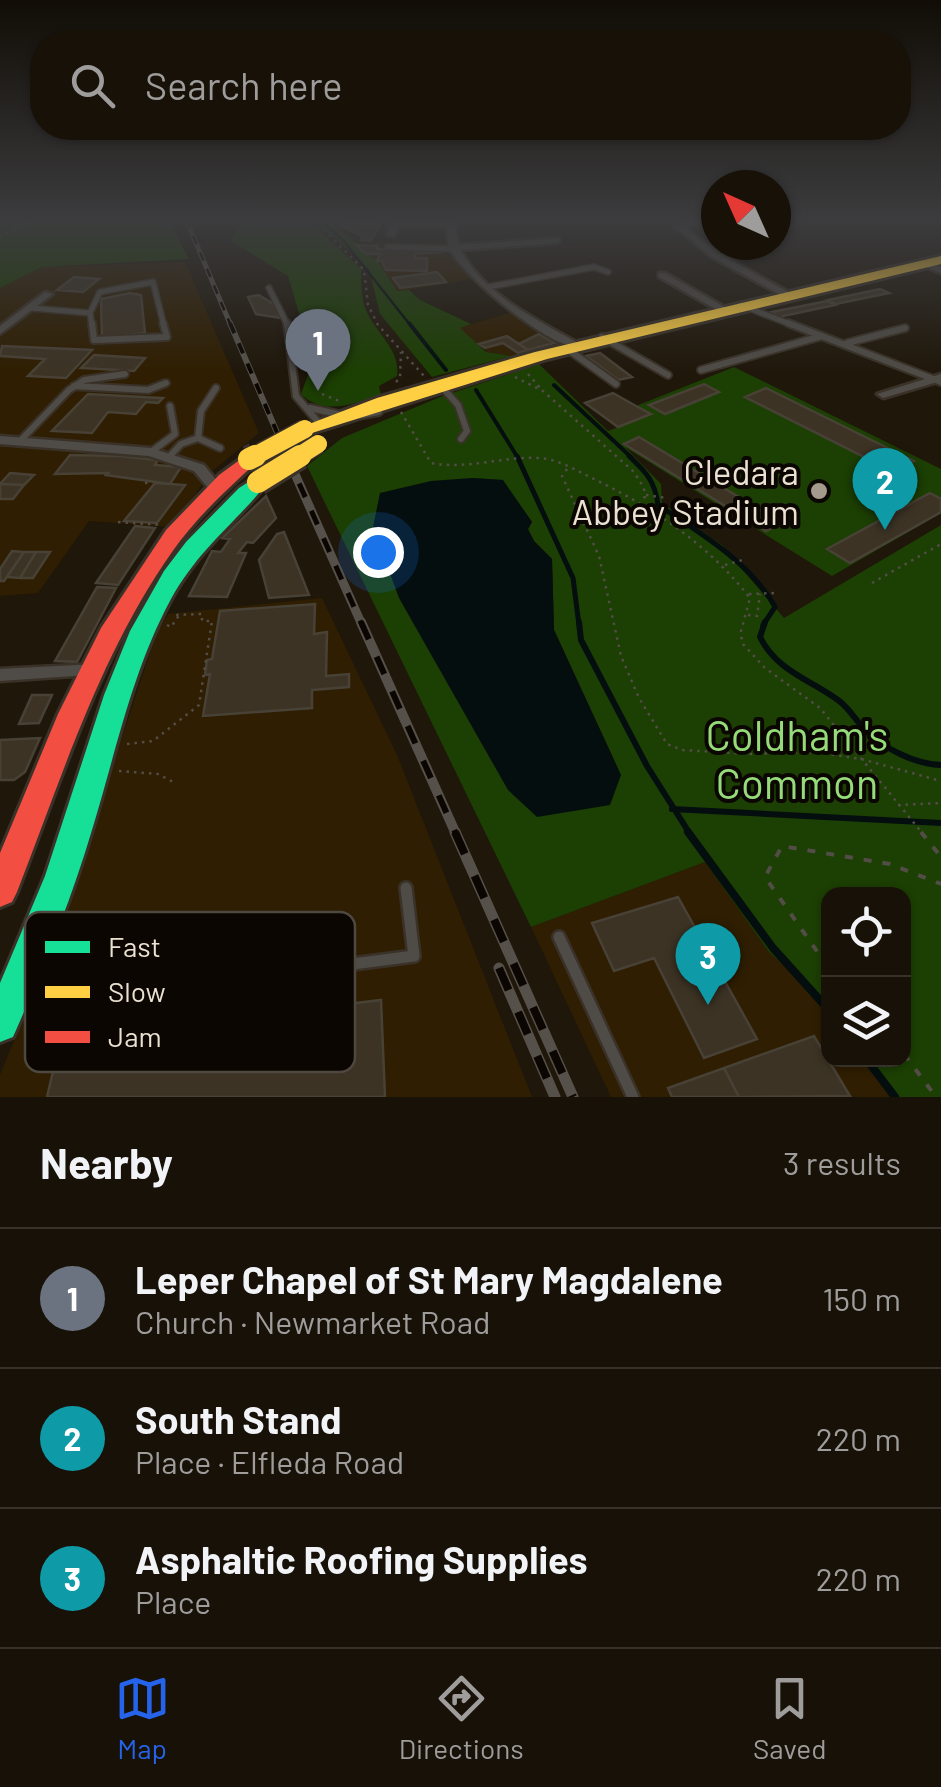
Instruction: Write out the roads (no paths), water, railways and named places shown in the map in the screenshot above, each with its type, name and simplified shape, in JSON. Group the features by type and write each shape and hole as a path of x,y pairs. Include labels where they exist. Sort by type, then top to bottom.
{"main road":[{"path":"0,892 96,670 146,576 186,517 214,486 249,459 324,422 570,346 911,270"},
{"path":"46,912 59,884 130,656 170,575 204,532 324,422 390,412 438,387"},
{"path":"0,1024 7,994 25,956"}],"street":[{"path":"473,270 488,287 570,346"},
{"path":"742,270 789,296"},
{"path":"669,277 732,307"},
{"path":"0,331 48,294"},
{"path":"883,394 939,379"},
{"path":"0,440 150,452 200,468 214,486"},
{"path":"0,675 96,670"}],"lane":[{"path":"488,287 577,270"},
{"path":"603,270 608,272"},
{"path":"153,282 166,337 94,340 90,312 100,292 153,282"},
{"path":"269,288 288,320 294,387 324,422"},
{"path":"732,307 939,379"},
{"path":"30,308 90,312"},
{"path":"845,344 905,328"},
{"path":"701,370 824,336"},
{"path":"602,337 668,375"},
{"path":"815,338 819,349"},
{"path":"570,346 616,384"},
{"path":"20,441 74,386 84,380 125,374"},
{"path":"74,386 148,390 166,383"},
{"path":"438,387 458,405 467,431 461,440"},
{"path":"198,438 198,418 216,388"},
{"path":"150,452 175,434 170,406"},
{"path":"168,458 181,444 198,438 220,448"},
{"path":"355,964 414,956 406,888"},
{"path":"559,937 633,1097"}],"waterway":[{"path":"367,270 411,326"},
{"path":"409,323 446,370"},
{"path":"554,385 632,458"},
{"path":"476,390 518,457"},
{"path":"629,456 649,478 658,505 723,550 765,591 775,607 765,622"},
{"path":"518,457 573,578 579,625"},
{"path":"579,622 581,640 647,766 674,809"},
{"path":"765,622 760,637 775,658 838,700 864,729 890,748 920,762 941,765"},
{"path":"674,809 941,823"},
{"path":"674,809 690,834"},
{"path":"688,832 773,948 821,1001"},
{"path":"872,1067 895,1097"}],"railway":[{"path":"208,270 231,326"},
{"path":"230,323 288,458"},
{"path":"287,456 362,625"},
{"path":"361,622 456,834"},
{"path":"455,832 573,1097"},
{"path":"499,968 555,1097"}],"place":[{"name":"Leper Chapel of St Mary Magdalene","path":"318,391"},
{"name":"Cledara Abbey Stadium","path":"819,491"},
{"name":"South Stand","path":"885,530"},
{"name":"Asphaltic Roofing Supplies","path":"708,1005"}],"park label":[{"name":"Coldham's Common","path":"797,758"}]}
